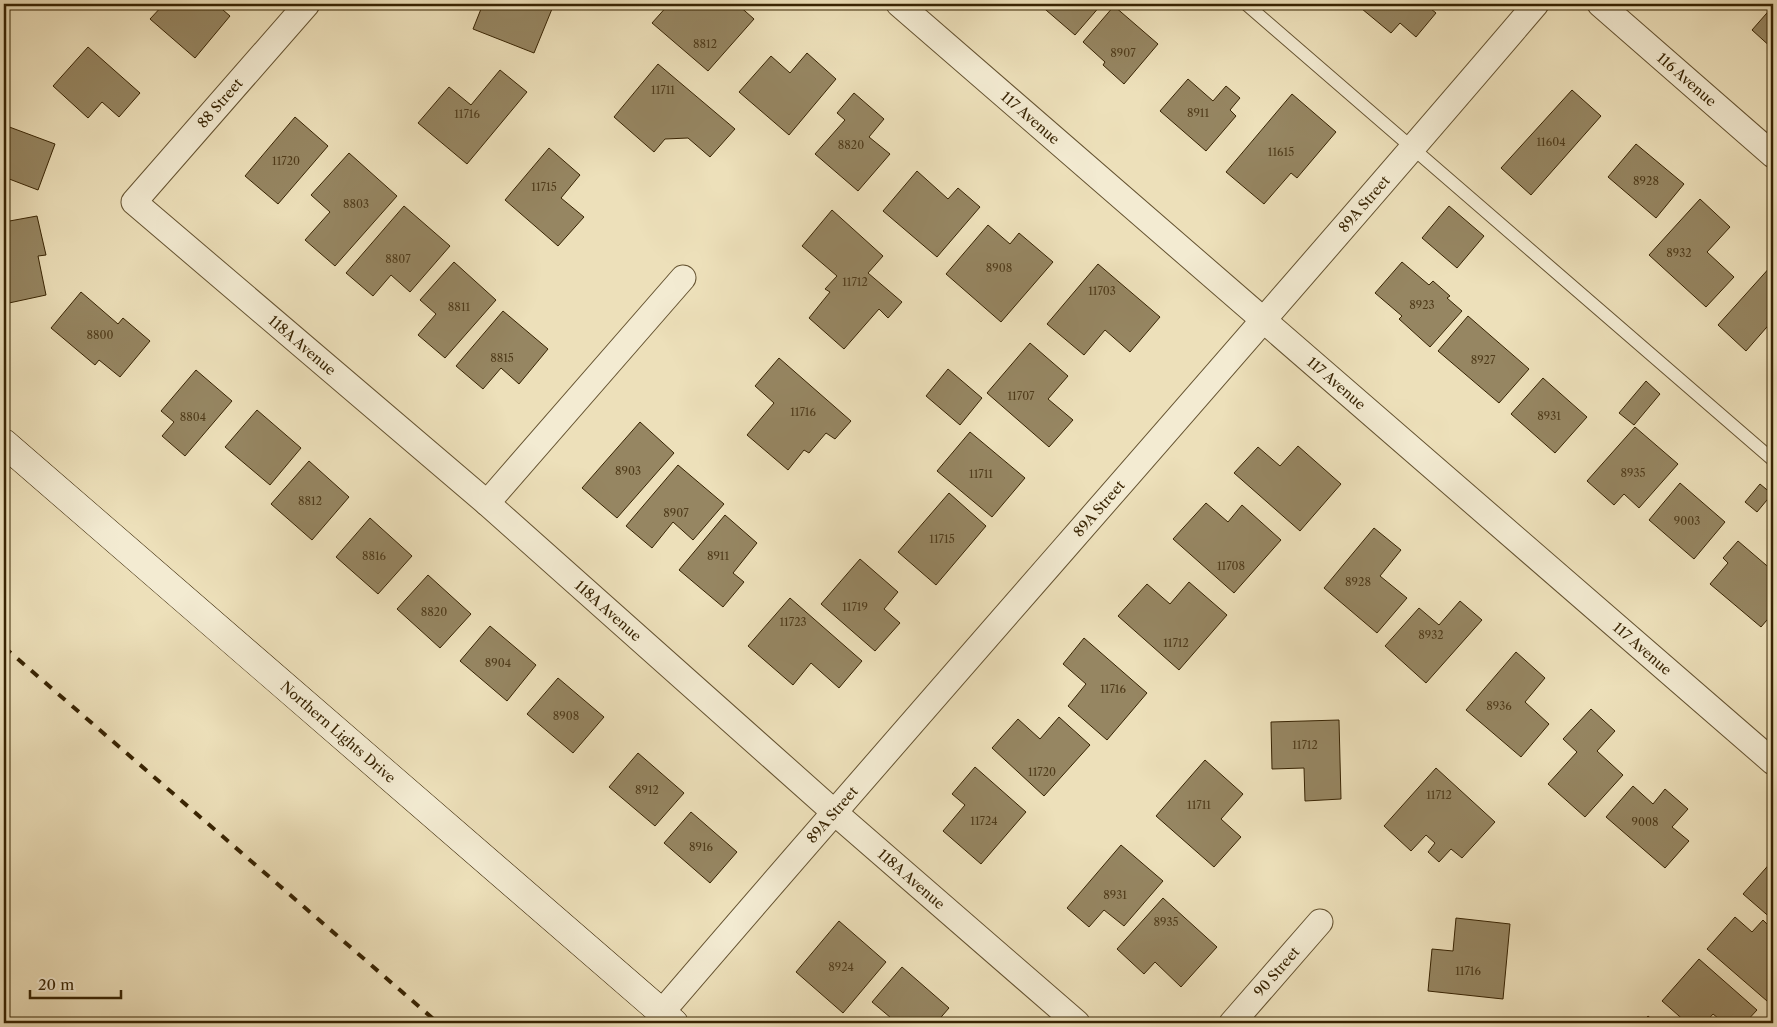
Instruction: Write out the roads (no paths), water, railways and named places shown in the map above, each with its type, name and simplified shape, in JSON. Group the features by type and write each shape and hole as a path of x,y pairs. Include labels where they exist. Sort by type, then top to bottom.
{"main road":[{"name":"Northern Lights Drive","path":"4,443 668,1018"}],"street":[{"name":"88 Street","path":"134,202 307,4"},
{"name":"117 Avenue","path":"899,4 1262,321 1773,762"},
{"name":"89A Street","path":"668,1018 834,812 1413,148 1536,4"},
{"name":"116 Avenue","path":"1600,4 1773,155"},
{"name":"118A Avenue","path":"134,202 487,503 834,812 1077,1023"},
{"path":"487,503 683,278"},
{"name":"90 Street","path":"1232,1023 1320,922"}],"lane":[{"path":"1246,4 1773,460"}],"railway":[{"path":"4,647 438,1023"}]}
